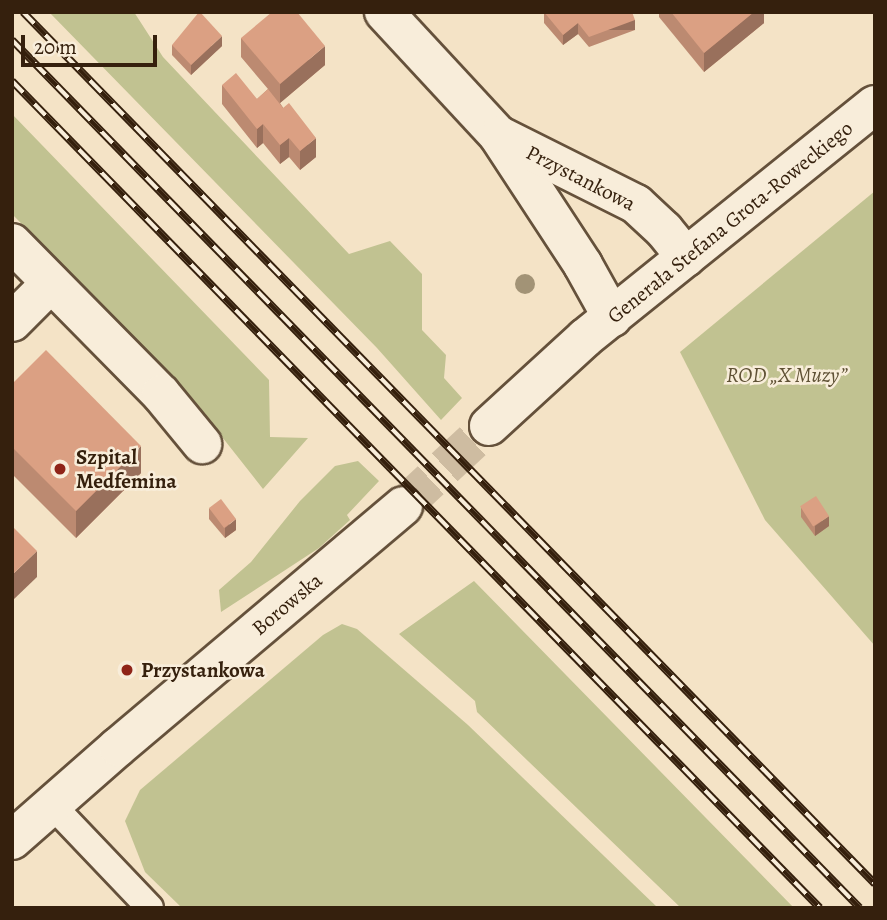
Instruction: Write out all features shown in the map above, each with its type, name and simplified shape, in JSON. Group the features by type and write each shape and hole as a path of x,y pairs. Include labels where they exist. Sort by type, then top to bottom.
{"street":[{"name":"Przystankowa","path":"384,12 498,135 583,265 598,328"},
{"name":"Generała Stefana Grota-Roweckiego","path":"598,328 875,105"},
{"name":"Przystankowa","path":"498,135 635,204 664,230 686,257"},
{"path":"12,243 161,394 202,443"},
{"path":"12,322 51,283"},
{"path":"489,426 598,328"},
{"name":"Borowska","path":"12,840 403,506"}],"lane":[{"path":"52,805 150,908"}],"green space":[{"path":"49,12 134,12 163,57 349,254 390,241 422,274 422,330 446,355 444,378 462,398 441,420 377,348"},
{"path":"12,114 269,380 270,437 308,438 263,489 215,428 112,316 12,214"},
{"name":"ROD „X Muzy”","path":"875,191 875,646 765,520 680,352"},
{"path":"358,461 379,481 347,515 350,520 319,548 221,612 219,590 251,562 300,501 335,466"},
{"path":"474,581 794,908 681,908 477,712 475,701 399,634"},
{"path":"342,624 357,629 468,725 658,908 182,908 145,872 125,821 140,790 323,635"}],"building":[{"path":"199,12 222,36 191,65 172,45"},
{"path":"272,12 297,12 325,46 280,84 241,38"},
{"path":"544,12 632,12 635,20 589,37 578,23 563,35"},
{"path":"671,12 754,12 704,53"},
{"path":"236,73 257,99 268,89 283,108 289,103 316,138 300,151 289,138 280,145 263,124 257,129 222,85"},
{"path":"46,350 141,446 76,511 12,447 12,384"},
{"path":"816,496 829,516 813,526 800,506"},
{"path":"221,499 236,519 224,528 209,508"},
{"path":"12,526 37,551 12,575"}],"tunnel":[{"path":"403,506 489,426"}],"railway":[{"path":"23,12 875,884"},
{"path":"12,40 860,908"},
{"path":"12,81 820,908"}],"place":[{"name":"Szpital Medfemina","path":"60,469"},
{"name":"Przystankowa","path":"127,670"}]}
